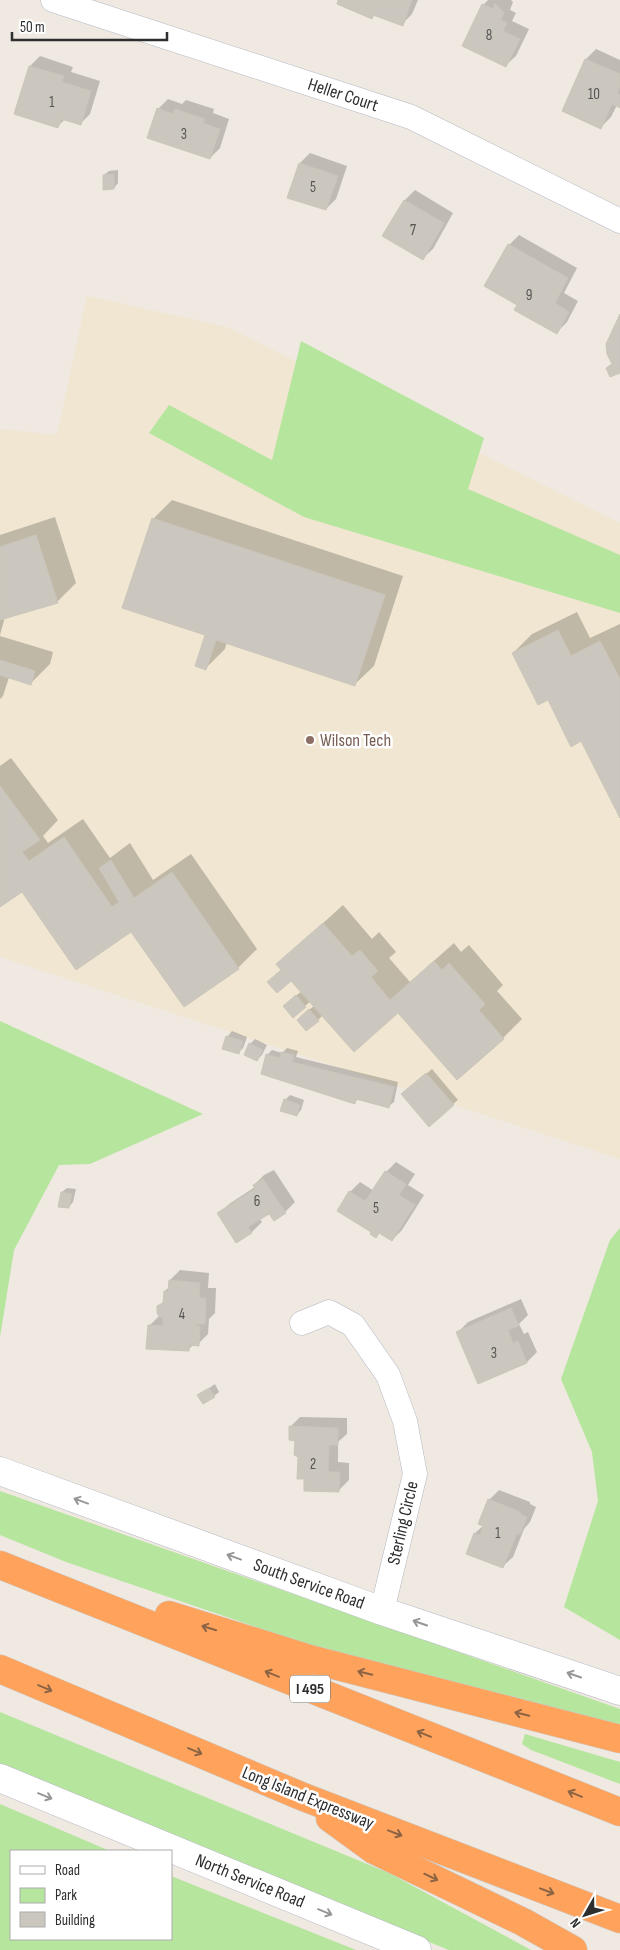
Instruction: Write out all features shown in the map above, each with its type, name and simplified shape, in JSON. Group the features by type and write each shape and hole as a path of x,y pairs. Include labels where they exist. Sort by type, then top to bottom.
{"highway":[{"path":"0,1556 200,1625 310,1660 620,1739"},
{"name":"I 495","path":"0,1566 620,1812"},
{"name":"Long Island Expressway","path":"0,1669 301,1796 620,1919"},
{"path":"301,1796 374,1850 523,1922 573,1950"}],"main road":[{"name":"South Service Road","path":"0,1471 382,1610 620,1691"},
{"name":"North Service Road","path":"0,1778 417,1950"}],"street":[{"name":"Heller Court","path":"53,0 411,117 620,221"},
{"name":"Sterling Circle","path":"302,1323 329,1312 353,1325 388,1375 406,1421 415,1474 382,1610"}],"shaded area":[{"name":"Wilson Tech","path":"87,296 227,327 620,523 620,1159 0,957 0,429 57,435"}],"green space":[{"path":"301,341 484,438 468,489 620,555 620,613 304,517 149,433 169,405 272,460"},
{"path":"0,1021 203,1114 90,1164 59,1165 14,1250 0,1337"},
{"path":"620,1228 620,1640 564,1607 598,1501 592,1452 561,1379 610,1240"},
{"path":"0,1491 620,1709 620,1726 309,1645 66,1562 0,1535"},
{"path":"0,1712 389,1873 531,1950 449,1950 0,1769"},
{"path":"525,1734 620,1762 620,1784 531,1750 522,1744"},
{"path":"0,1804 108,1850 10,1850 10,1940 172,1940 172,1876 356,1950 0,1950"}],"building":[{"path":"338,0 412,0 403,26 373,15 372,19 337,4"},
{"path":"495,3 504,13 501,20 507,23 503,31 520,39 506,67 462,46 482,4 493,9"},
{"path":"585,59 620,74 620,86 617,93 620,95 620,108 612,104 601,129 562,111"},
{"path":"29,66 64,76 62,82 91,91 81,125 61,119 58,128 14,114"},
{"path":"157,108 173,114 175,109 205,119 203,123 220,129 210,159 147,138"},
{"path":"299,163 338,176 326,210 287,198"},
{"path":"114,174 114,189 103,190 103,175"},
{"path":"404,200 444,223 423,260 382,236"},
{"path":"508,244 568,278 555,303 569,312 557,334 514,310 517,305 484,286"},
{"path":"620,314 620,373 610,377 606,368 612,364 607,354 606,344"},
{"path":"152,518 385,595 355,686 216,640 206,670 195,666 205,635 122,608"},
{"path":"36,535 58,603 0,620 0,547"},
{"path":"558,630 571,656 600,641 620,679 620,818 581,741 571,747 548,700 538,705 512,653"},
{"path":"0,660 35,671 31,685 0,675"},
{"path":"0,786 40,840 22,852 29,861 64,837 112,907 119,902 99,868 111,860 134,898 172,872 239,969 184,1007 131,932 76,970 22,892 0,907"},
{"path":"323,923 352,956 360,950 378,971 371,977 390,1000 434,961 442,970 449,963 485,1004 479,1010 504,1039 457,1080 398,1013 354,1052 291,981 277,993 267,982 281,970 276,964"},
{"path":"296,995 306,1007 293,1018 283,1006"},
{"path":"309,1009 319,1021 306,1031 297,1020"},
{"path":"226,1036 243,1041 239,1054 222,1049"},
{"path":"249,1043 263,1050 257,1061 244,1055"},
{"path":"281,1052 294,1055 292,1062 394,1087 389,1108 356,1099 355,1104 261,1074 266,1054 280,1058"},
{"path":"426,1073 454,1105 429,1127 401,1094"},
{"path":"284,1099 300,1105 297,1116 280,1111"},
{"path":"385,1171 406,1184 399,1195 415,1205 392,1241 379,1233 376,1238 370,1234 371,1232 337,1211 349,1191 365,1201"},
{"path":"263,1179 286,1213 274,1221 269,1214 248,1227 252,1233 236,1243 217,1213 255,1189 253,1185"},
{"path":"61,1192 72,1194 69,1208 58,1207"},
{"path":"169,1280 200,1283 199,1298 206,1298 205,1324 196,1324 196,1326 200,1326 199,1346 189,1345 189,1351 146,1349 148,1325 163,1326 163,1316 160,1318 157,1313 157,1306 163,1303 164,1291 168,1291"},
{"path":"511,1308 519,1326 508,1330 513,1343 518,1341 527,1363 478,1384 456,1332"},
{"path":"209,1388 215,1397 203,1404 197,1395"},
{"path":"289,1426 338,1428 338,1445 329,1445 328,1472 340,1472 339,1492 304,1491 304,1479 297,1479 298,1457 294,1455 295,1441 289,1440"},
{"path":"488,1499 521,1512 520,1514 527,1517 520,1534 517,1533 503,1568 466,1554 474,1533 480,1535 483,1526 478,1524"}],"place":[{"name":"Wilson Tech","path":"310,740"}]}
